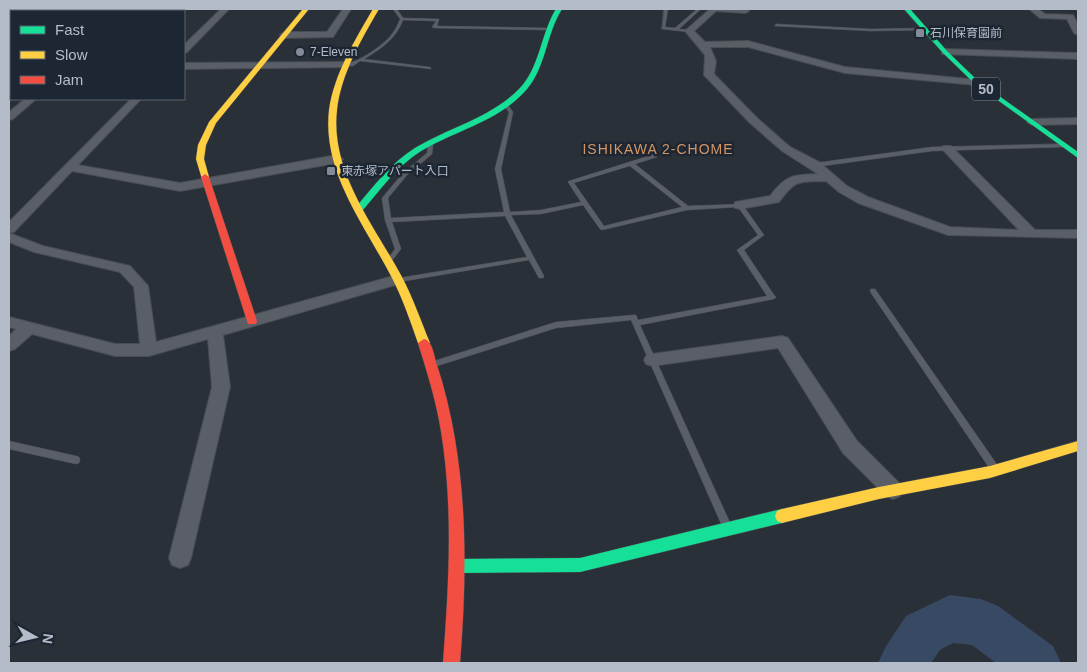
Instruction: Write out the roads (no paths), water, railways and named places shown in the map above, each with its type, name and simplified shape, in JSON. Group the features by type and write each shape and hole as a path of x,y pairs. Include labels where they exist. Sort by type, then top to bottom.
{"main road":[{"path":"252,321 200,159 206,134 213,122 306,9"},
{"path":"376,9 345,65 337,86 332,122 337,160 359,209 413,311 432,364 447,419 455,473 458,566 452,663"},
{"path":"359,209 401,162 430,144 505,105 524,88 532,76 542,48 545,30 559,9"},
{"name":"50","path":"907,9 945,52 976,82 1078,156"},
{"path":"458,566 580,565 893,490 996,470 1078,446"}],"street":[{"path":"185,49 225,9"},
{"path":"284,35 330,35 347,9"},
{"path":"1033,9 1043,16 1070,17 1078,33"},
{"path":"745,11 714,10 689,31 703,45 713,63 709,75 786,149 814,165 827,177 863,200 948,231 1078,234"},
{"path":"703,45 748,44 845,70 976,82"},
{"path":"945,52 1078,56"},
{"path":"185,66 345,65"},
{"path":"9,117 30,100"},
{"path":"9,229 135,100"},
{"path":"1032,122 1078,121"},
{"path":"947,148 1031,234"},
{"path":"70,167 169,187 207,184 337,160"},
{"path":"740,205 774,199 786,183 798,178 827,177"},
{"path":"9,237 39,249 125,269 141,286 149,350"},
{"path":"9,322 115,350 149,350 397,280"},
{"path":"9,345 29,327"},
{"path":"180,558 221,387 214,333"},
{"path":"652,360 782,342 850,448 893,490"}],"lane":[{"path":"9,9 23,10"},
{"path":"395,9 402,20"},
{"path":"666,9 663,28 689,31"},
{"path":"676,30 699,9"},
{"path":"345,65 350,65 388,42 399,29 402,20"},
{"path":"402,20 438,20 434,27 545,30"},
{"path":"776,25 871,30 924,29"},
{"path":"359,60 429,68"},
{"path":"505,105 511,112 498,169 507,214 541,276"},
{"path":"388,262 398,249 388,220 384,198 405,174 430,152 430,144"},
{"path":"814,165 914,150 1066,146"},
{"path":"636,324 772,297 740,250 761,235 740,205 686,208 602,228 570,182 655,156"},
{"path":"631,164 686,208"},
{"path":"388,220 541,212 584,203"},
{"path":"397,280 531,258"},
{"path":"873,291 996,470"},
{"path":"432,364 556,325 633,317 728,530"},
{"path":"9,445 76,460"}],"waterway":[{"path":"903,663 923,633 950,619 981,623 1036,663"}],"place":[{"name":"石川保育園前","path":"920,33"},
{"name":"7-Eleven","path":"300,52"},
{"name":"東赤塚アパート入口","path":"331,171"}],"district":[{"name":"ISHIKAWA 2-CHOME","path":"658,149"}]}
